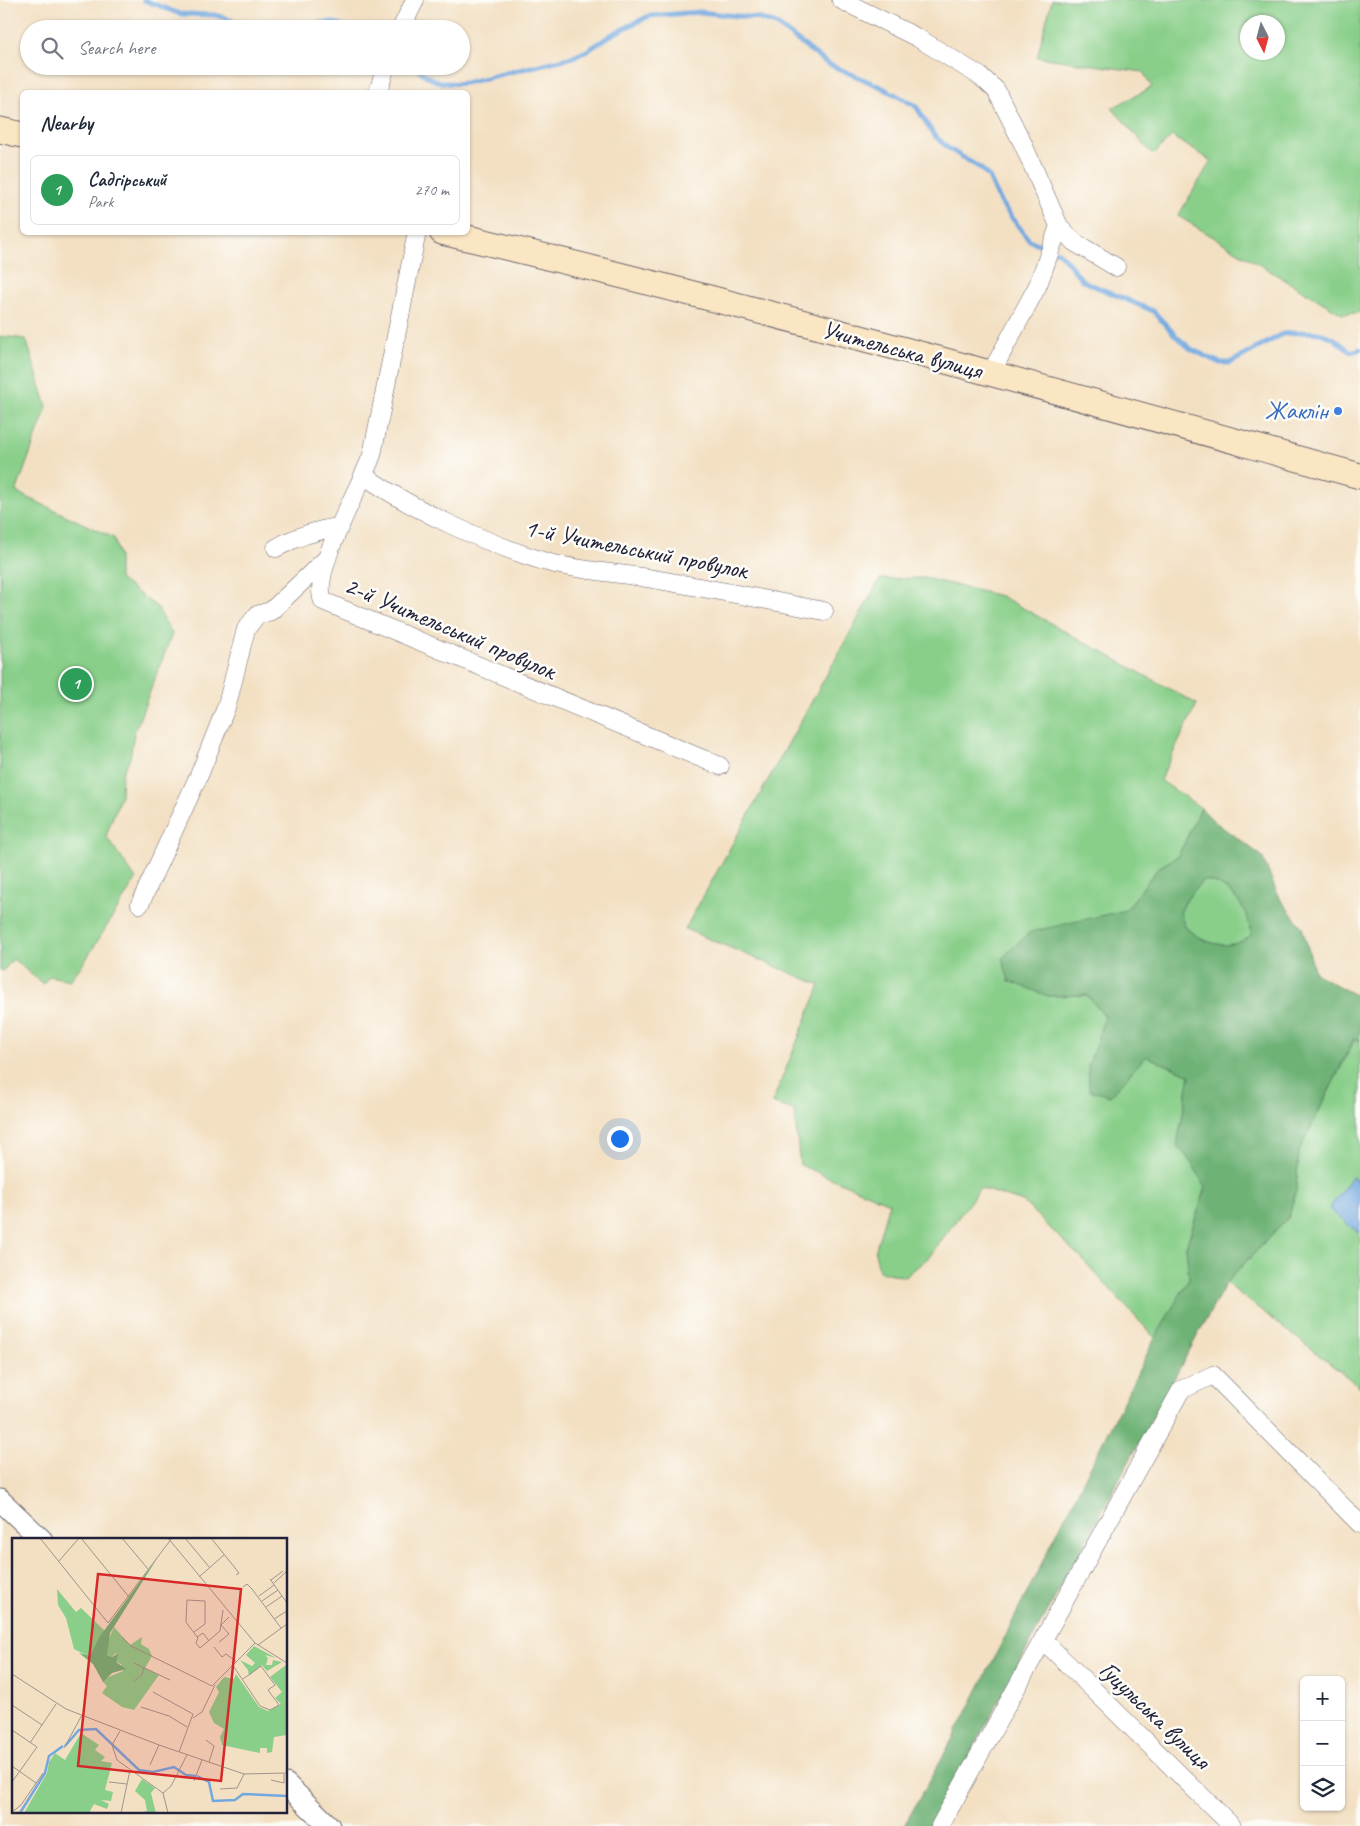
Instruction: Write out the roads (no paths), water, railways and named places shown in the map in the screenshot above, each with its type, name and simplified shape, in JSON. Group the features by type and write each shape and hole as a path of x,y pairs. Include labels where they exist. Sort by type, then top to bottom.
{"main road":[{"path":"0,130 20,135"},
{"name":"Учительська вулиця","path":"455,235 618,273 991,373 1360,476"}],"street":[{"path":"405,20 415,0"},
{"path":"842,0 865,5 965,66 996,90 1023,144 1059,226 1074,242 1116,267"},
{"path":"379,90 383,75"},
{"path":"991,373 1038,285 1059,226"},
{"name":"2-й Учительський провулок","path":"416,235 378,428 365,476 340,527 320,581 320,594 323,601 720,766"},
{"name":"1-й Учительський провулок","path":"365,476 399,498 509,549 545,562 711,589 824,611"},
{"path":"276,548 297,536 317,530 340,527"},
{"path":"140,904 200,773 227,706 246,629 257,615 271,611 329,556"},
{"path":"940,1826 1181,1390 1213,1374 1360,1524"},
{"path":"0,1500 40,1538"},
{"name":"Гуцульська вулиця","path":"1043,1640 1232,1826"},
{"path":"288,1786 329,1826"}],"water":[{"path":"1352,1177 1360,1183 1360,1234 1329,1209"}],"waterway":[{"path":"144,0 180,14 214,15 226,18"},
{"path":"425,75 444,83 465,83 573,57 649,16 700,12 757,18 776,24 828,64 881,87 916,106 933,134 948,148 980,168 989,177 1000,202 1029,240 1060,253 1083,281 1153,311 1191,349 1220,363 1230,363 1283,334 1303,332 1320,333 1333,338 1351,352 1360,349"}],"place":[{"name":"Жаклін","path":"1338,411"},
{"name":"Садгірський","path":"76,684"}]}
